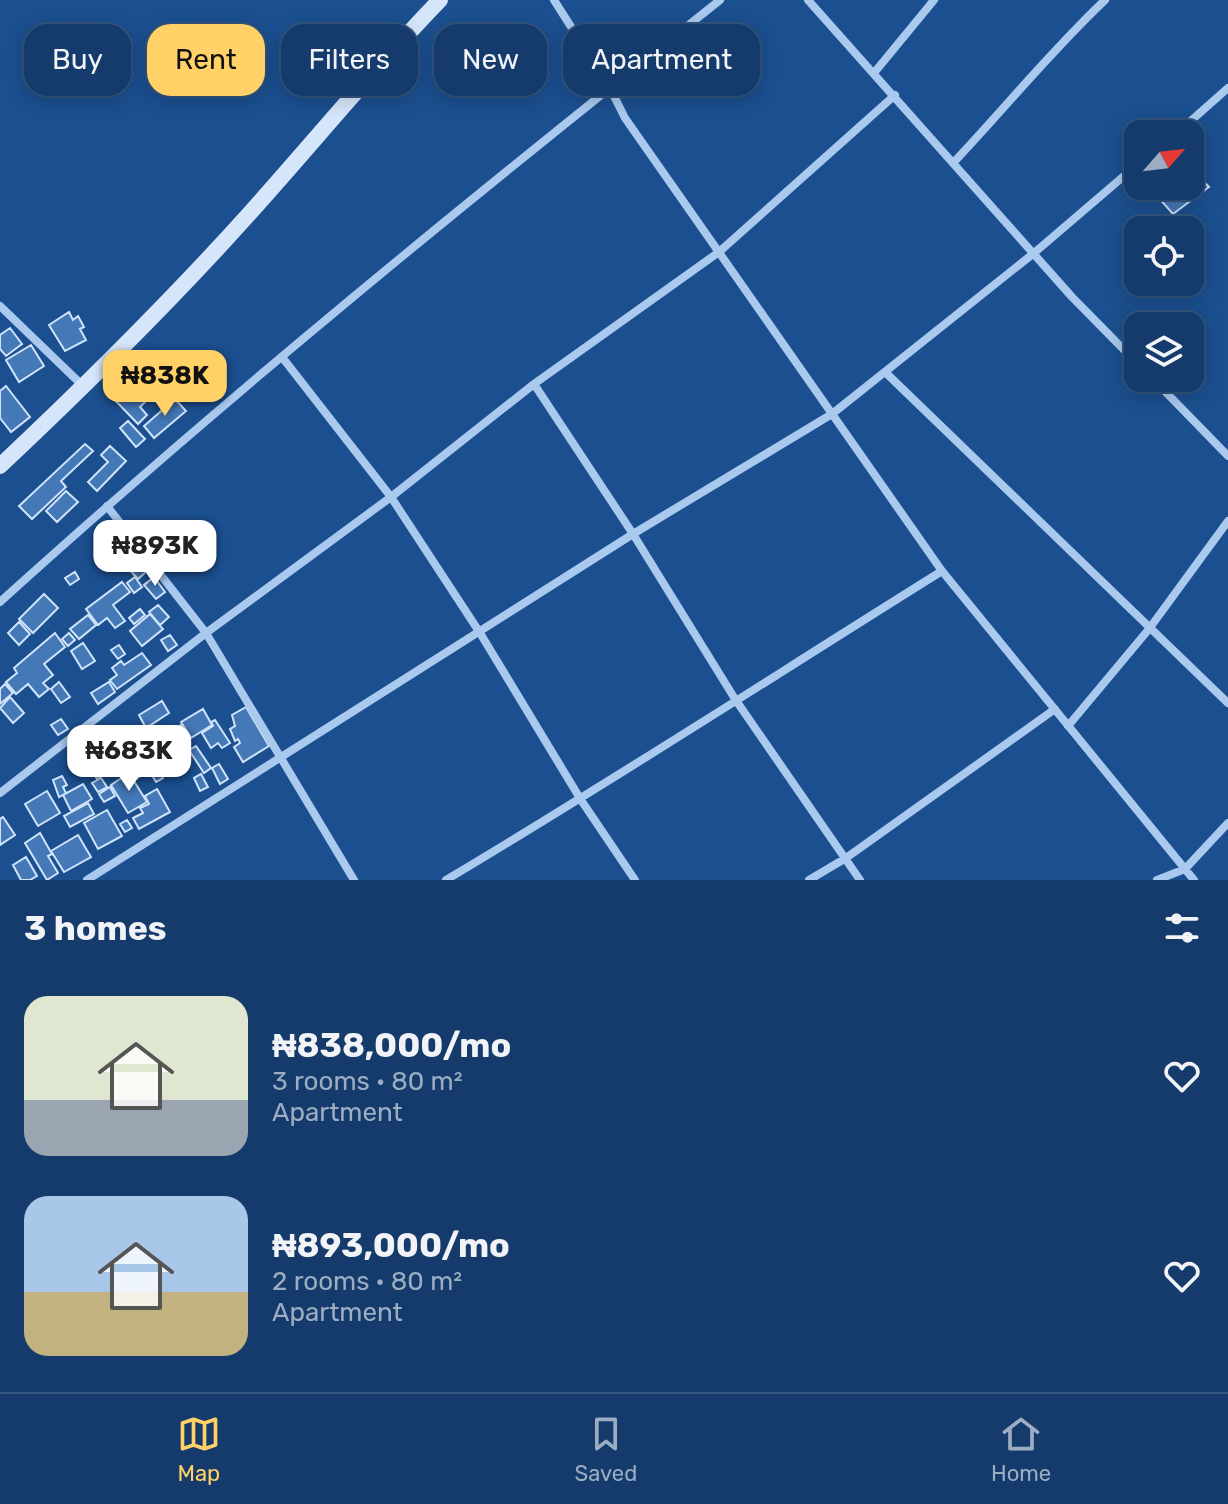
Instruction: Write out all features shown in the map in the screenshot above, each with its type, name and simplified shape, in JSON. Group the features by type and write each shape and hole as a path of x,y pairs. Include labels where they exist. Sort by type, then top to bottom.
{"street":[{"path":"0,466 117,355 249,214 440,0"},
{"path":"554,0 569,24"},
{"path":"690,24 720,0"},
{"path":"808,0 1072,297 1124,350"},
{"path":"874,73 934,0"},
{"path":"954,162 1015,98 1058,45 1105,0"},
{"path":"1192,120 1228,88"},
{"path":"0,793 206,633 391,497 534,384 719,252 895,95"},
{"path":"0,602 282,357 600,96"},
{"path":"614,96 625,118 942,571 1194,880"},
{"path":"87,880 633,534 832,414 1034,253 1124,176"},
{"path":"0,306 84,387"},
{"path":"282,357 391,497 480,633 581,800 635,880"},
{"path":"885,372 1228,703"},
{"path":"534,384 633,534 735,699 860,880"},
{"path":"1166,392 1228,456"},
{"path":"107,506 206,633 354,880"},
{"path":"1068,726 1149,629 1228,521"},
{"path":"446,880 581,800 735,699 942,571"},
{"path":"809,880 846,858 1055,709"},
{"path":"1157,880 1185,869 1228,823"}],"building":[{"path":"1160,200 1192,200 1173,214"},
{"path":"69,312 73,320 78,316 86,340 65,351 49,325"},
{"path":"10,328 22,344 6,356 0,349 0,335"},
{"path":"31,345 44,366 19,382 6,360"},
{"path":"140,364 163,388 155,396 144,385 140,390 148,399 140,407 147,415 138,424 109,394"},
{"path":"6,386 30,417 11,432 0,418 0,391"},
{"path":"175,399 186,411 154,438 144,426"},
{"path":"128,421 145,439 136,447 120,428"},
{"path":"85,444 93,451 61,481 66,487 32,519 19,506"},
{"path":"110,446 126,461 97,491 88,482 108,462 101,455"},
{"path":"66,491 78,502 57,522 46,511"},
{"path":"119,529 128,540 116,551 107,540"},
{"path":"127,549 147,571 138,579 118,557"},
{"path":"75,572 79,579 70,585 65,578"},
{"path":"135,577 142,587 134,593 127,583"},
{"path":"154,577 165,592 156,599 144,585"},
{"path":"122,582 130,592 113,605 125,621 115,628 107,618 98,625 86,609"},
{"path":"44,594 58,608 33,633 19,619"},
{"path":"158,605 169,617 160,625 149,612"},
{"path":"140,609 145,615 134,624 129,618"},
{"path":"150,614 163,629 142,646 130,631"},
{"path":"88,615 96,625 79,639 70,629"},
{"path":"19,622 30,634 19,645 8,633"},
{"path":"55,633 65,647 44,664 53,675 43,683 49,689 39,697 28,684 16,694 6,682 17,673 14,668"},
{"path":"69,633 75,640 68,646 62,639"},
{"path":"170,635 177,645 168,651 161,640"},
{"path":"83,643 95,661 82,669 71,651"},
{"path":"119,645 125,654 118,659 111,650"},
{"path":"142,653 151,665 117,689 110,680 117,675 112,668 121,661 124,665"},
{"path":"59,682 70,697 61,703 51,689"},
{"path":"109,682 115,692 98,704 91,693"},
{"path":"5,684 13,693 0,704 0,689"},
{"path":"10,697 24,713 13,723 0,708"},
{"path":"162,701 169,713 146,728 139,715"},
{"path":"246,707 269,746 243,762 234,747 240,743 238,739 235,741 230,729 235,726 232,715"},
{"path":"203,709 212,725 191,738 181,722"},
{"path":"61,719 68,729 58,735 51,725"},
{"path":"215,720 230,743 222,748 218,743 211,748 202,733 213,726 211,722"},
{"path":"181,725 190,739 166,755 157,741"},
{"path":"111,740 117,749 109,754 114,761 103,768 106,774 97,779 84,757"},
{"path":"155,744 165,757 135,780 125,767"},
{"path":"196,746 211,768 204,773 189,750"},
{"path":"174,755 180,766 174,770 167,758"},
{"path":"165,760 169,768 161,772 157,765"},
{"path":"219,764 228,779 220,784 212,768"},
{"path":"157,767 163,778 156,782 150,772"},
{"path":"129,773 147,802 128,813 111,785"},
{"path":"201,774 208,787 200,791 194,778"},
{"path":"62,776 67,785 63,787 66,793 59,797 53,780"},
{"path":"101,778 107,787 98,792 92,783"},
{"path":"83,784 92,799 71,811 63,795"},
{"path":"110,787 115,796 104,802 99,794"},
{"path":"157,789 170,812 139,829 133,818 143,813 140,808 149,804 145,796"},
{"path":"47,791 60,813 38,826 25,804"},
{"path":"88,803 94,814 70,827 64,816"},
{"path":"107,810 122,836 98,849 84,823"},
{"path":"3,817 15,835 0,845 0,819"},
{"path":"127,820 132,828 125,832 120,824"},
{"path":"40,833 58,873 47,880 25,843"},
{"path":"78,835 91,857 64,872 51,851"},
{"path":"26,857 37,876 21,880 13,865"}]}
